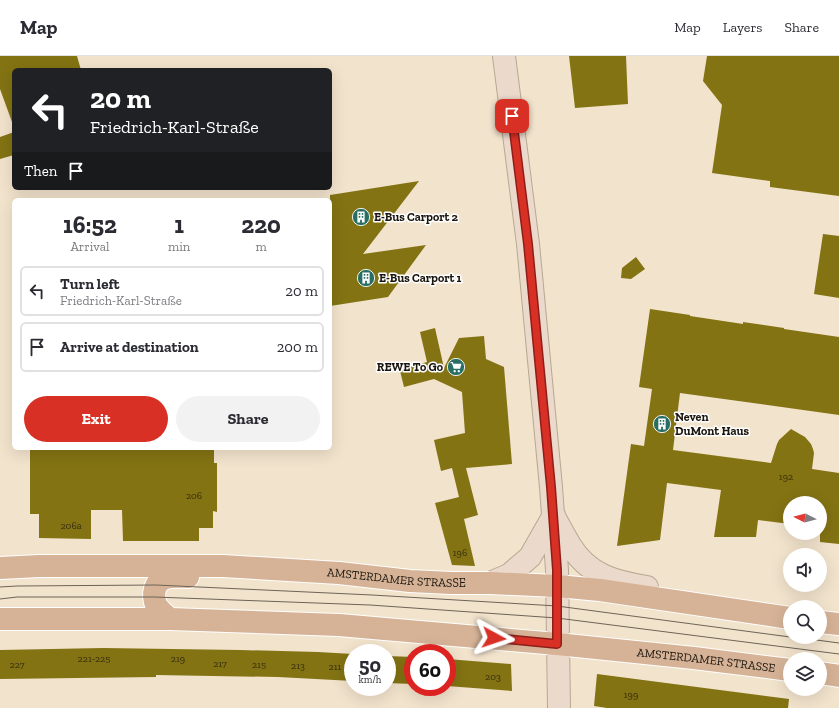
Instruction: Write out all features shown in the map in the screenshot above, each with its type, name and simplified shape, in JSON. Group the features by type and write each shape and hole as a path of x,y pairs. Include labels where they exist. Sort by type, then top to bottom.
{"main road":[{"path":"504,56 528,244 554,515 557,586 558,708"},
{"path":"490,583 509,575 530,557 554,515"},
{"path":"554,515 570,547 581,560 605,577 623,583 678,593 694,605"},
{"name":"AMSTERDAMER STRASSE","path":"0,568 39,566 223,566 339,573 405,581 557,586 600,590 783,617"},
{"path":"170,619 156,605 154,590 159,581 165,578 204,577 223,566"},
{"name":"AMSTERDAMER STRASSE","path":"0,619 170,619 339,624 557,644 694,658 783,669"},
{"path":"827,623 839,624"},
{"path":"827,674 839,676"}],"building":[{"path":"0,56 77,56 80,68 12,68 12,122 0,89"},
{"path":"569,56 626,56 628,104 575,108"},
{"path":"707,56 839,56 839,196 770,187 770,181 712,173 722,105 703,81"},
{"path":"12,133 12,156 0,159 0,137"},
{"path":"419,181 363,254 426,245 388,297 332,306 332,198 330,198 330,195"},
{"path":"823,234 839,236 839,298 814,294"},
{"path":"636,257 645,269 631,279 621,278 622,268"},
{"name":"Neven DuMont Haus","path":"650,309 743,324 743,322 839,337 839,415 680,393 673,450 771,463 779,440 791,429 805,437 811,444 814,453 812,469 839,473 839,544 820,542 820,540 827,540 827,496 783,496 783,523 758,520 756,537 714,537 721,490 667,483 660,540 617,546 631,444 644,446 652,389 639,387"},
{"path":"435,328 444,368 459,338 484,336 486,359 504,367 512,464 466,468 478,515 464,519 475,566 452,565 435,503 459,497 452,468 441,471 434,440 465,433 462,392 434,379 404,387 400,371 427,362 420,332"},
{"path":"30,450 214,450 214,463 217,463 217,512 213,511 213,528 199,528 199,541 123,541 122,510 91,510 91,539 39,538 39,514 30,514"},
{"path":"103,648 344,653 344,681 278,677 156,675 156,677 0,679 0,650"},
{"path":"396,656 404,657 404,684 396,683"},
{"path":"456,660 511,664 512,691 456,687"},
{"path":"597,674 789,699 788,708 607,708 594,706"}],"tram line":[{"path":"0,587 156,585 372,595 557,606 783,636"},
{"path":"0,599 17,597 154,597 370,605 557,618 839,654"},
{"path":"827,641 839,643"}],"place":[{"name":"E-Bus Carport 2","path":"361,217"},
{"name":"E-Bus Carport 1","path":"366,278"},
{"name":"REWE To Go","path":"456,367"},
{"name":"Neven DuMont Haus","path":"662,424"}],"route":[{"path":"494,638 557,644 557,570 554,515 528,244 512,116"}]}
